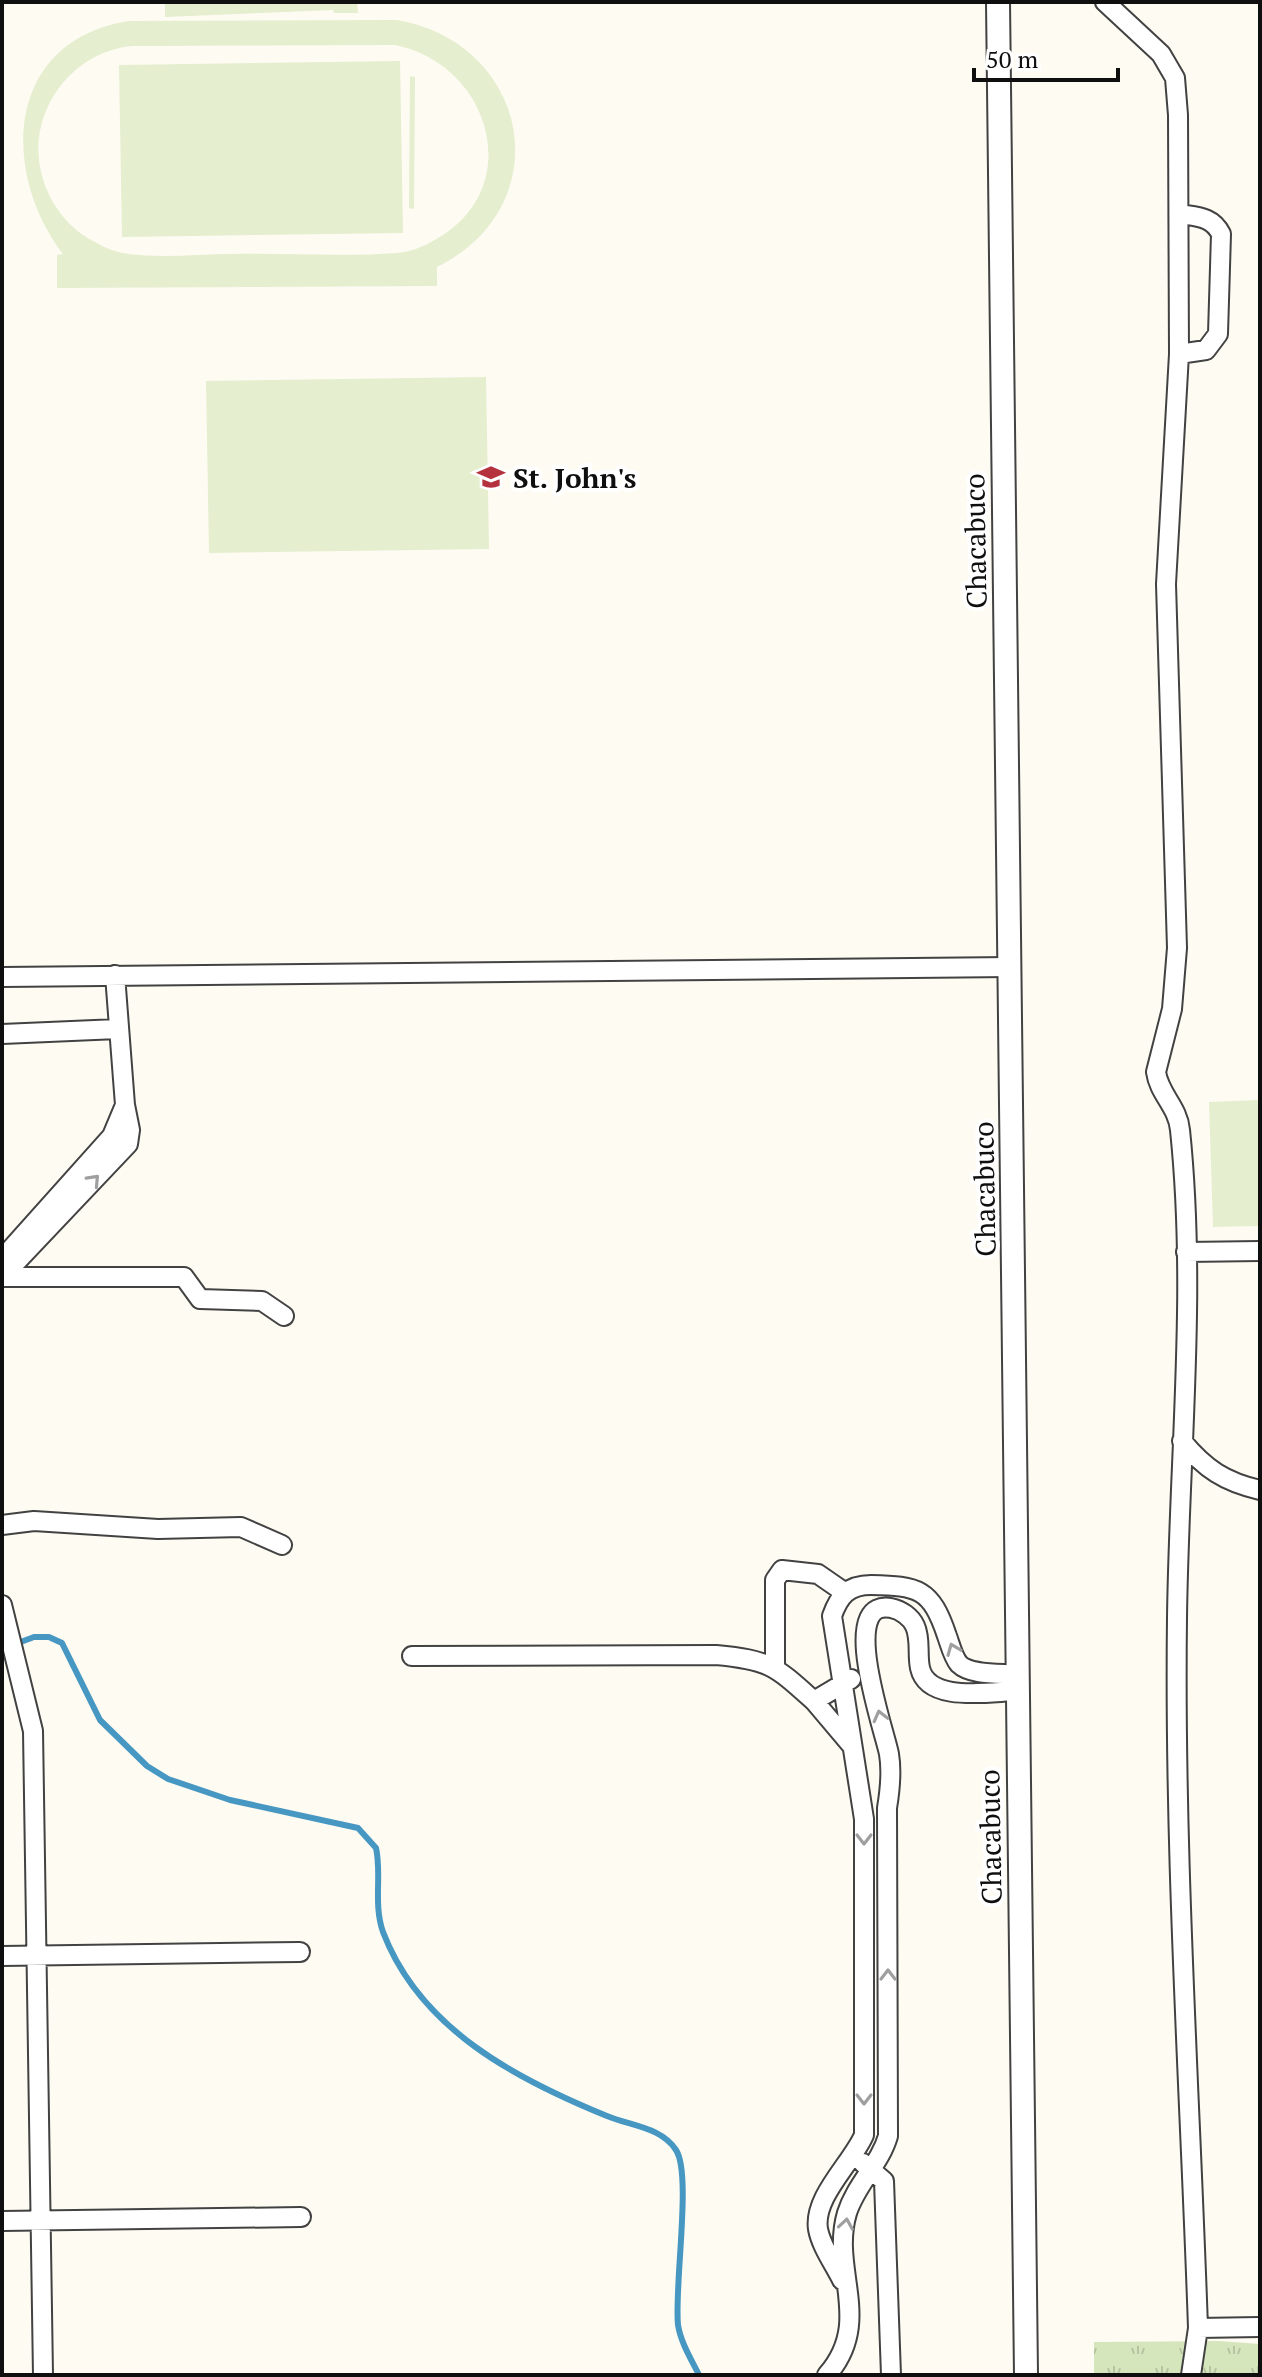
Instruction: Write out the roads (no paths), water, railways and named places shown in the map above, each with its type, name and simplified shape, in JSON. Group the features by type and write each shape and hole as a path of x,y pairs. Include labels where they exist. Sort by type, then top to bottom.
{"street":[{"name":"Chacabuco","path":"998,2 1026,2375"},
{"path":"1105,2 1161,54 1175,78 1179,354 1166,552 1177,948 1172,1009 1156,1072 1157,1081 1179,1118 1186,1252 1177,1620 1182,1948 1198,2328 1191,2375"},
{"path":"1179,214 1205,218 1216,224 1221,234 1218,334 1206,350 1179,354"},
{"path":"2,977 1011,967"},
{"path":"2,1277 128,1144 130,1130 125,1105 115,975"},
{"path":"2,1034 118,1029"},
{"path":"2,1259 112,1136 125,1105"},
{"path":"1186,1252 1260,1251"},
{"path":"2,1277 184,1277 200,1299 262,1301 284,1316"},
{"path":"1182,1441 1208,1470 1223,1479 1260,1490"},
{"path":"2,1525 34,1521 158,1529 241,1527 282,1545"},
{"path":"775,1666 775,1580 782,1570 818,1574 844,1592"},
{"path":"851,2301 817,2227 819,2210 830,2186 854,2158 864,2135 861,1792 832,1616 844,1592 859,1585 909,1586 923,1593 938,1608 959,1664 968,1670 1019,1683"},
{"path":"2,1607 33,1731 43,2375"},
{"path":"827,2375 849,2335 851,2301 845,2259 847,2213 886,2145 889,2117 890,1763 863,1634 873,1615 882,1609 892,1608 913,1621 918,1633 920,1668 925,1679 937,1689 1019,1683"},
{"path":"412,1656 716,1655 755,1659 775,1666 814,1701 855,1756 890,1763"},
{"path":"814,1701 843,1682 869,1672"},
{"path":"861,1792 890,1791"},
{"path":"2,1956 300,1952"},
{"path":"854,2158 873,2169 884,2181 891,2375"},
{"path":"2,2221 301,2217"},
{"path":"1198,2328 1260,2327"}],"waterway":[{"path":"2,1649 34,1637 49,1637 62,1643 100,1720 147,1766 168,1779 230,1800 358,1828 376,1848 383,1932 400,1966 421,1996 446,2023 506,2067 539,2085 607,2116 654,2132 670,2142 681,2163 682,2182 678,2325 699,2375"}],"place":[{"name":"St. John's","path":"491,477"}]}
